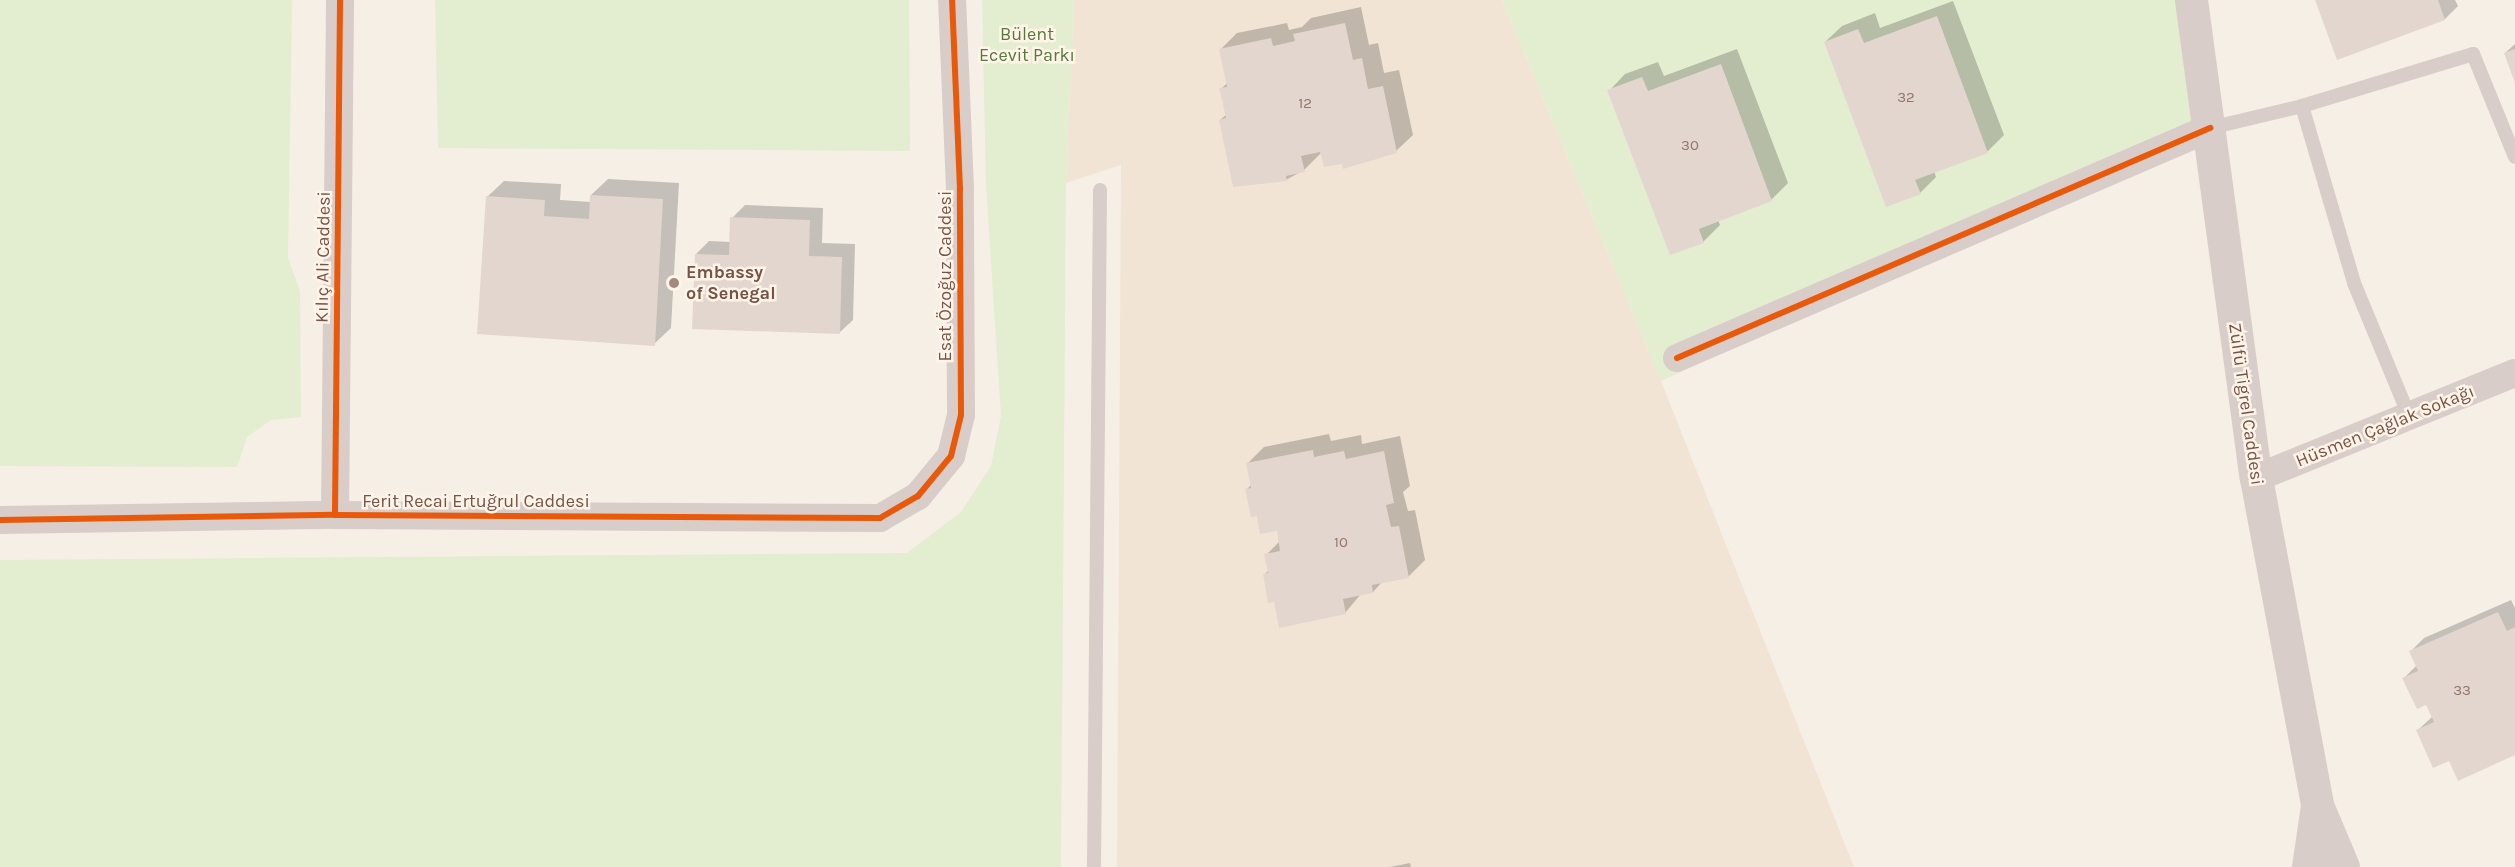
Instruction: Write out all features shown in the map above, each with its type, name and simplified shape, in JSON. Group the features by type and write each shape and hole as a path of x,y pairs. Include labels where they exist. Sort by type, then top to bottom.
{"main road":[{"name":"Zülfü Tigrel Caddesi","path":"2191,0 2256,478 2317,805"},
{"path":"2308,867 2317,805"},
{"path":"2317,805 2343,867"}],"street":[{"name":"Kılıç Ali Caddesi","path":"335,515 340,0"},
{"name":"Esat Özoğuz Caddesi","path":"880,519 918,496 951,456 961,415 960,189 952,0"},
{"path":"1677,358 2210,128"},
{"name":"Hüsmen Çağlak Sokağı","path":"2256,478 2515,373"},
{"name":"Ferit Recai Ertuğrul Caddesi","path":"0,520 335,515 880,519"}],"lane":[{"path":"2210,128 2302,106 2473,54 2515,157"},
{"path":"2302,106 2354,284 2409,416"},
{"path":"1094,867 1100,190"}],"shaded area":[{"path":"1074,0 1502,0 1661,381 1854,867 1117,867 1121,165 1066,183"}],"green space":[{"path":"0,0 292,0 288,258 300,291 301,417 271,420 247,437 237,467 0,466"},
{"path":"435,0 909,0 910,151 438,148"},
{"name":"Bülent Ecevit Parkı","path":"982,0 1074,0 1066,183 1061,867 0,867 0,560 907,553 961,512 991,466 1001,416 986,185"},
{"path":"1502,0 2191,0 2210,128 1661,381"}],"building":[{"path":"2315,0 2438,0 2445,20 2337,60"},
{"path":"1937,16 1988,153 1915,180 1921,194 1886,207 1824,42 1858,29 1864,43"},
{"path":"1345,23 1353,60 1362,58 1368,89 1383,86 1397,153 1343,169 1342,164 1324,167 1320,152 1301,156 1305,172 1286,176 1287,181 1233,187 1219,120 1226,118 1219,88 1227,87 1219,49 1271,38 1273,46 1295,41 1293,34"},
{"path":"2515,49 2515,83 2504,53"},
{"path":"1721,64 1772,201 1699,229 1704,243 1670,255 1607,90 1642,77 1648,91"},
{"path":"590,195 663,199 655,346 477,334 486,196 545,200 544,216 589,219"},
{"path":"730,217 810,220 809,256 842,257 840,334 692,329 695,254 729,255"},
{"path":"1313,450 1314,457 1344,451 1346,459 1384,451 1394,503 1386,505 1391,527 1399,526 1409,578 1372,585 1373,593 1343,599 1346,614 1279,628 1274,602 1268,603 1263,574 1268,573 1264,554 1280,551 1277,531 1260,534 1257,516 1251,517 1245,489 1251,488 1246,463"},
{"path":"2498,612 2507,631 2515,627 2515,755 2458,781 2449,761 2433,768 2416,730 2434,722 2426,705 2417,709 2402,678 2418,671 2409,651"}],"cycle path":[{"path":"335,515 340,0"},
{"path":"0,520 335,515 880,518 918,496 951,456 961,415 960,189 952,0"},
{"path":"1677,358 2210,128"}],"place":[{"name":"Embassy of Senegal","path":"674,283"}]}
